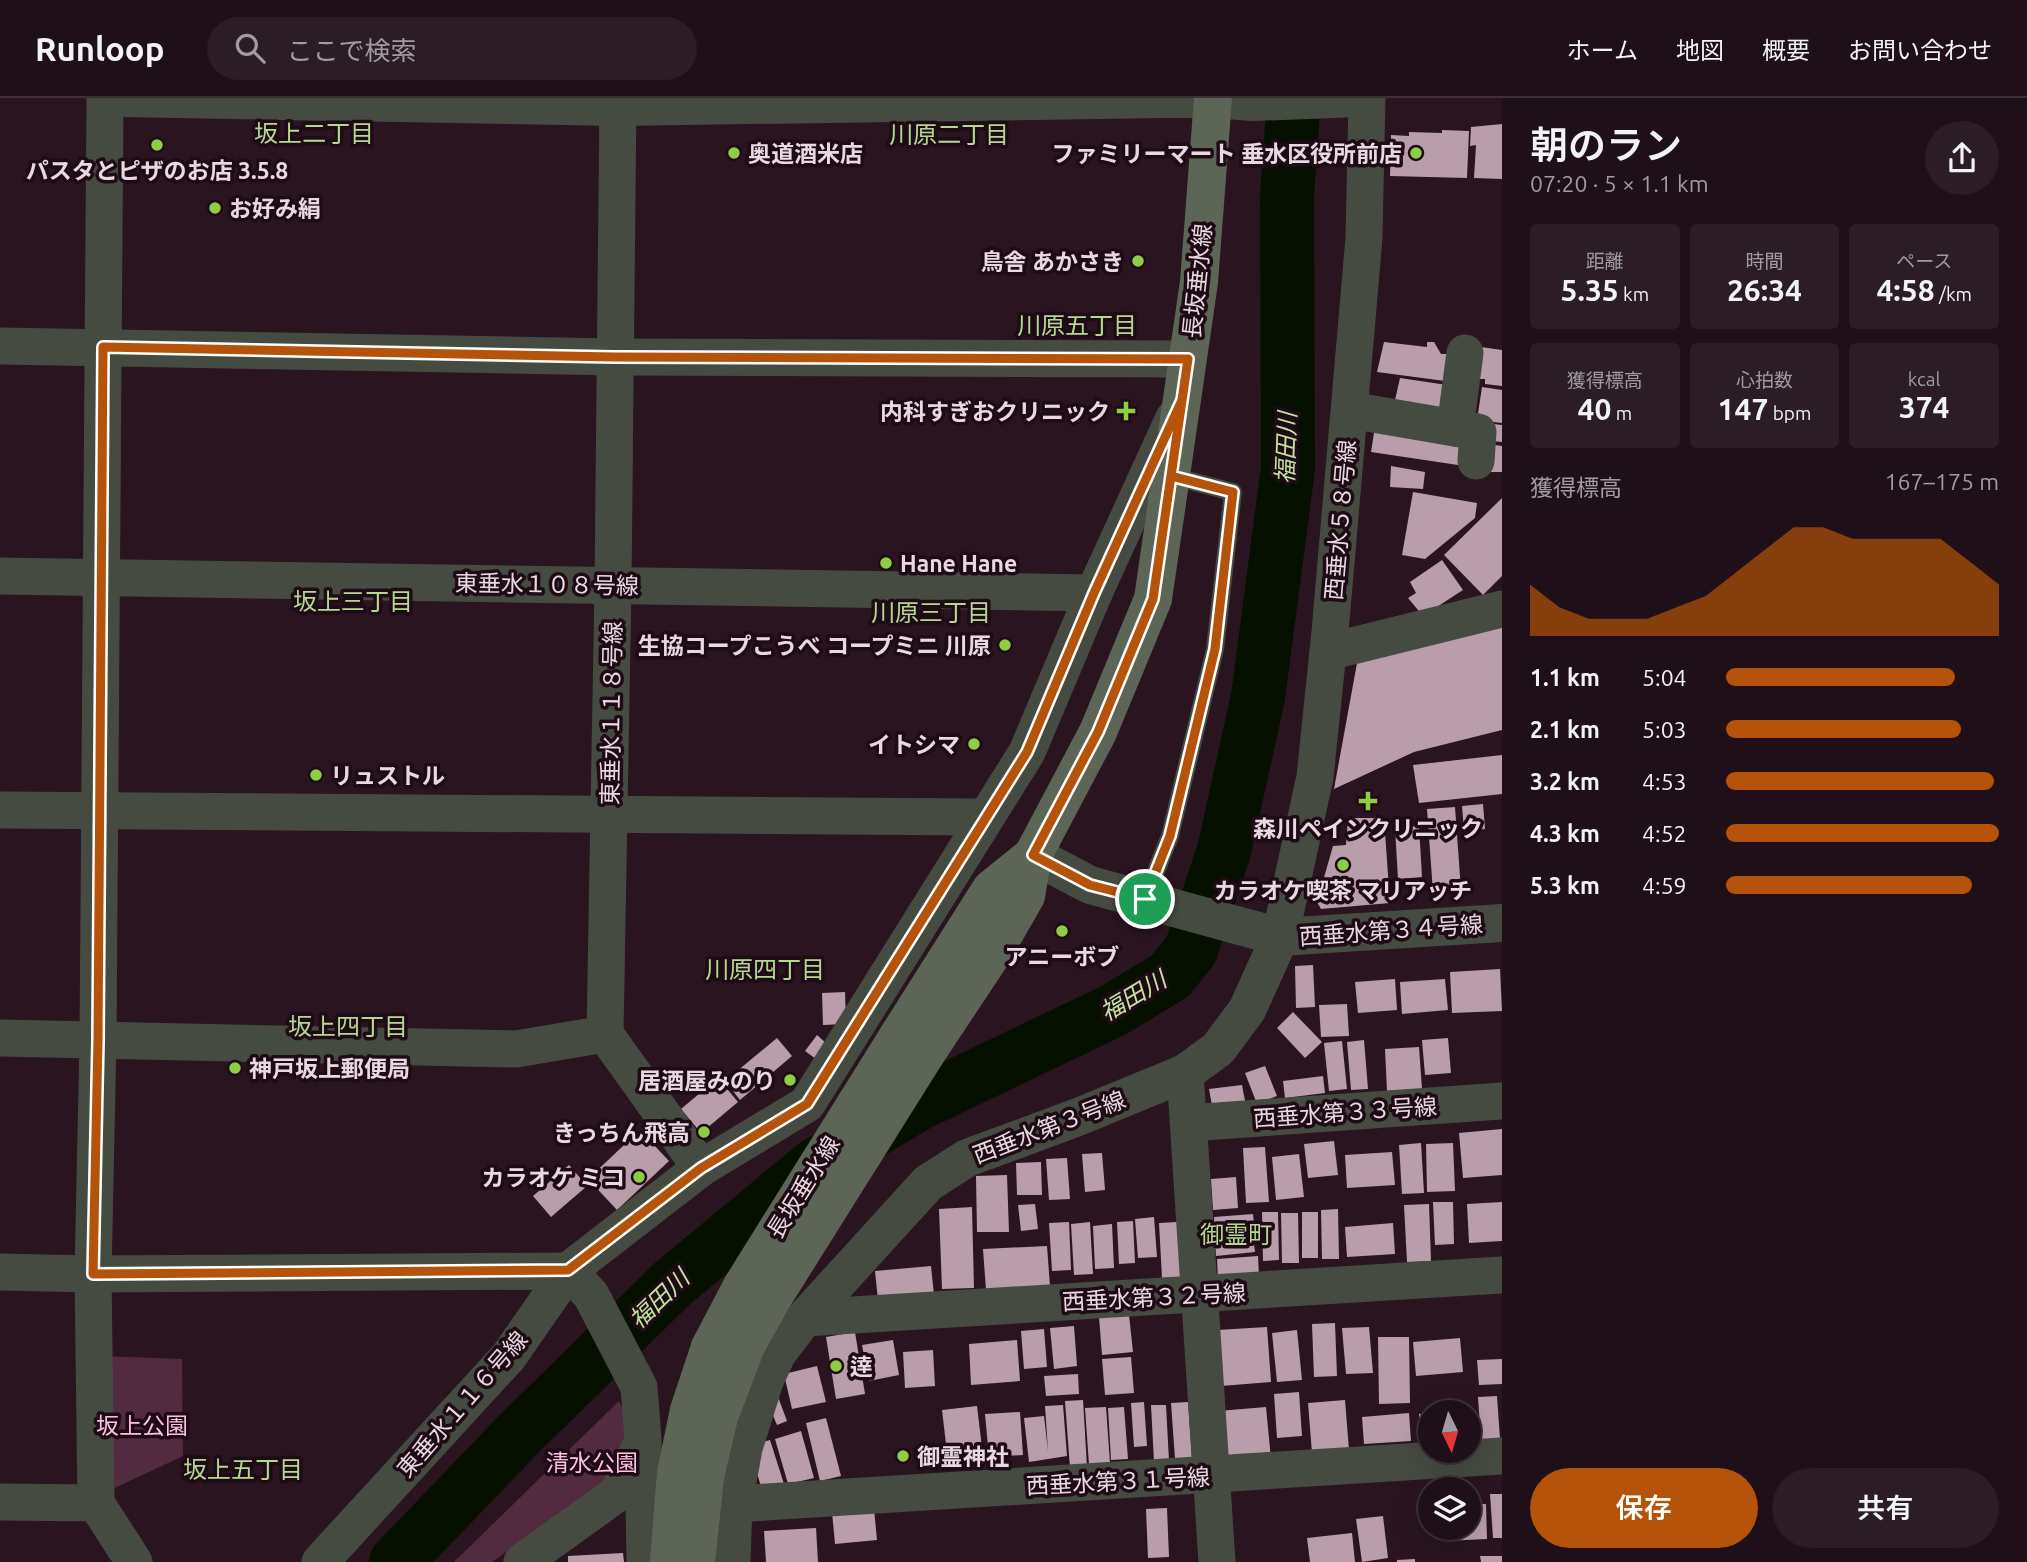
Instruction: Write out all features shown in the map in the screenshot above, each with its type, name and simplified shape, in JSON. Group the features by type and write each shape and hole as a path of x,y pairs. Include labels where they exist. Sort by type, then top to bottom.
{"main road":[{"name":"長坂垂水線","path":"696,1562 705,1477 719,1417 728,1347 742,1286 912,1045 991,889 1033,855 1098,732 1153,599 1199,282 1213,98"},
{"name":"長坂垂水線","path":"669,1562 676,1473 689,1410 728,1347"}],"street":[{"path":"105,98 98,1040 93,1274 96,1503 134,1562"},
{"path":"123,98 618,102 1213,98 1253,102 1360,98"},
{"name":"西垂水５８号線","path":"1271,935 1315,777 1364,238 1367,98"},
{"name":"東垂水１１８号線","path":"605,1034 618,102"},
{"path":"0,346 615,357 1188,359"},
{"path":"1455,428 1465,353"},
{"name":"東垂水１１６号線","path":"320,1562 509,1356 580,1283 701,1168 807,1104 1027,752 1094,593 1182,400"},
{"path":"1350,410 1479,432 1476,461"},
{"name":"東垂水１０８号線","path":"0,576 1094,593"},
{"path":"1328,652 1502,609"},
{"path":"0,810 984,817"},
{"path":"1033,855 1090,885 1145,899"},
{"name":"西垂水第３４号線","path":"1145,899 1271,935 1502,923"},
{"name":"西垂水第３号線","path":"805,1318 928,1183 957,1164 1185,1073 1218,1049 1248,1010 1271,935"},
{"path":"0,1038 516,1049 605,1034 701,1168"},
{"path":"1185,1073 1217,1562"},
{"name":"西垂水第３３号線","path":"1189,1123 1502,1101"},
{"path":"0,1272 580,1283 639,1387 643,1439 645,1562"},
{"name":"西垂水第３２号線","path":"805,1318 1502,1275"},
{"path":"732,1562 734,1504 744,1448 765,1381 778,1353 805,1318"},
{"path":"522,1562 618,1493 643,1439"},
{"name":"西垂水第３１号線","path":"734,1504 1502,1456"},
{"path":"0,1502 96,1503"}],"lane":[{"path":"1145,899 1170,836 1212,661 1233,492 1171,476"}],"green space":[{"name":"坂上公園","path":"101,1356 182,1359 183,1456 102,1494"},
{"name":"清水公園","path":"619,1401 629,1421 618,1473 492,1562 454,1562"}],"building":[{"path":"1502,124 1502,179 1474,178 1476,145 1470,146 1471,127"},
{"path":"1442,130 1469,131 1467,178 1390,176 1391,135 1409,136 1409,132 1442,133"},
{"path":"1384,342 1427,347 1427,342 1434,342 1441,354 1448,354 1445,381 1377,372"},
{"path":"1481,347 1502,350 1502,386 1485,384 1485,379 1479,379"},
{"path":"1400,378 1447,385 1442,417 1393,409"},
{"path":"1482,387 1502,390 1502,423 1477,420"},
{"path":"1493,424 1502,425 1502,442 1492,441"},
{"path":"1383,427 1461,437 1458,465 1371,452 1374,433"},
{"path":"1488,444 1502,446 1502,472 1485,472"},
{"path":"1391,466 1425,472 1423,489 1390,487"},
{"path":"1413,492 1477,503 1475,518 1425,559 1402,555"},
{"path":"1502,498 1502,576 1483,595 1444,555"},
{"path":"1442,560 1463,590 1423,616 1408,598 1416,593 1410,582"},
{"path":"1502,624 1502,730 1414,752 1334,789 1357,663"},
{"path":"1502,755 1502,794 1419,803 1413,765"},
{"path":"1483,804 1485,829 1464,831 1462,806"},
{"path":"1455,807 1461,890 1433,892 1427,809"},
{"path":"1348,818 1384,818 1390,903 1321,909 1317,902 1333,846 1346,845"},
{"path":"1419,826 1422,877 1398,879 1395,828"},
{"path":"1313,965 1315,1007 1296,1008 1295,966"},
{"path":"1500,969 1502,1011 1452,1013 1450,972"},
{"path":"1395,979 1397,1010 1358,1013 1355,982"},
{"path":"1445,979 1448,1010 1402,1014 1400,982"},
{"path":"845,992 846,1024 823,1025 822,993"},
{"path":"1347,1004 1349,1036 1321,1037 1319,1005"},
{"path":"1293,1012 1322,1042 1305,1058 1277,1028"},
{"path":"817,1035 827,1044 816,1059 805,1051"},
{"path":"777,1038 792,1056 740,1100 725,1081"},
{"path":"1448,1038 1451,1073 1425,1075 1422,1040"},
{"path":"1364,1040 1368,1089 1351,1090 1347,1042"},
{"path":"1342,1041 1347,1089 1329,1091 1324,1043"},
{"path":"1419,1047 1422,1089 1387,1091 1385,1049"},
{"path":"1265,1066 1277,1096 1257,1104 1245,1073"},
{"path":"1323,1076 1325,1093 1285,1098 1283,1081"},
{"path":"718,1078 738,1102 701,1133 681,1109"},
{"path":"1242,1085 1246,1106 1213,1111 1209,1089"},
{"path":"1502,1129 1502,1175 1463,1178 1459,1133"},
{"path":"640,1130 669,1161 617,1210 588,1179"},
{"path":"1334,1141 1338,1175 1308,1178 1304,1144"},
{"path":"1421,1143 1424,1193 1402,1194 1399,1145"},
{"path":"1453,1143 1455,1191 1427,1192 1426,1144"},
{"path":"1265,1147 1269,1202 1246,1203 1243,1148"},
{"path":"1392,1152 1395,1185 1347,1188 1345,1155"},
{"path":"1102,1153 1105,1190 1085,1192 1082,1154"},
{"path":"1299,1154 1304,1197 1276,1200 1272,1157"},
{"path":"1067,1158 1070,1199 1049,1200 1046,1159"},
{"path":"1041,1162 1042,1195 1017,1195 1016,1163"},
{"path":"569,1165 587,1186 551,1217 533,1196"},
{"path":"1007,1175 1009,1232 977,1232 976,1176"},
{"path":"1236,1177 1238,1208 1213,1210 1211,1179"},
{"path":"1433,1202 1453,1202 1454,1244 1435,1245"},
{"path":"1502,1202 1502,1241 1469,1243 1467,1204"},
{"path":"1035,1204 1038,1229 1021,1231 1018,1205"},
{"path":"1429,1204 1431,1261 1407,1262 1404,1205"},
{"path":"972,1207 974,1288 942,1289 939,1209"},
{"path":"1338,1209 1339,1259 1322,1259 1321,1210"},
{"path":"1262,1212 1278,1212 1279,1260 1263,1261"},
{"path":"1302,1212 1318,1212 1318,1258 1302,1258"},
{"path":"1281,1213 1298,1213 1299,1263 1282,1263"},
{"path":"1253,1214 1255,1232 1215,1235 1214,1217"},
{"path":"1154,1217 1157,1257 1138,1258 1135,1219"},
{"path":"1133,1221 1135,1263 1119,1264 1117,1222"},
{"path":"1069,1222 1071,1270 1052,1271 1049,1223"},
{"path":"1090,1222 1093,1274 1074,1275 1071,1224"},
{"path":"1177,1222 1181,1277 1162,1278 1159,1223"},
{"path":"1393,1223 1395,1254 1347,1257 1345,1227"},
{"path":"1112,1224 1114,1268 1095,1269 1093,1226"},
{"path":"1253,1237 1255,1252 1216,1256 1215,1241"},
{"path":"1047,1246 1050,1286 986,1290 983,1249"},
{"path":"1258,1256 1259,1276 1218,1279 1217,1259"},
{"path":"931,1266 934,1295 878,1300 875,1271"},
{"path":"1129,1315 1133,1352 1102,1355 1099,1317"},
{"path":"1335,1323 1337,1376 1314,1377 1312,1324"},
{"path":"1074,1326 1077,1366 1054,1369 1050,1328"},
{"path":"1267,1327 1271,1382 1221,1386 1217,1330"},
{"path":"1369,1327 1373,1373 1346,1374 1342,1328"},
{"path":"1044,1329 1047,1367 1024,1369 1021,1331"},
{"path":"1297,1330 1302,1380 1277,1382 1272,1333"},
{"path":"855,1332 865,1394 836,1399 826,1337"},
{"path":"1378,1337 1409,1337 1410,1403 1379,1404"},
{"path":"1460,1338 1463,1372 1416,1376 1413,1342"},
{"path":"893,1340 899,1375 869,1381 862,1345"},
{"path":"1017,1340 1020,1381 971,1385 969,1344"},
{"path":"933,1350 935,1386 905,1388 903,1352"},
{"path":"1131,1357 1134,1393 1105,1395 1102,1359"},
{"path":"1502,1359 1502,1384 1479,1385 1477,1360"},
{"path":"817,1366 826,1402 792,1409 784,1374"},
{"path":"1078,1374 1079,1394 1046,1396 1044,1376"},
{"path":"775,1389 787,1421 777,1425 764,1394"},
{"path":"1299,1392 1302,1436 1277,1438 1274,1394"},
{"path":"1497,1396 1500,1439 1481,1441 1481,1400 1478,1397"},
{"path":"1083,1400 1087,1467 1070,1468 1065,1401"},
{"path":"1345,1400 1349,1450 1312,1453 1308,1403"},
{"path":"1144,1402 1147,1446 1134,1447 1131,1403"},
{"path":"1188,1402 1192,1458 1175,1459 1171,1403"},
{"path":"1063,1405 1067,1456 1029,1462 1024,1418 1044,1416 1048,1451 1045,1406"},
{"path":"1151,1405 1166,1405 1169,1461 1154,1462"},
{"path":"977,1406 983,1456 948,1461 942,1410"},
{"path":"1106,1407 1110,1463 1089,1465 1085,1408"},
{"path":"1124,1407 1128,1459 1111,1460 1108,1408"},
{"path":"1266,1407 1271,1459 1223,1463 1218,1411"},
{"path":"1020,1412 1023,1455 989,1457 985,1414"},
{"path":"1409,1413 1411,1441 1364,1444 1362,1417"},
{"path":"826,1418 841,1476 820,1481 806,1423"},
{"path":"801,1431 814,1478 788,1484 775,1439"},
{"path":"770,1440 784,1484 762,1490 749,1446"},
{"path":"1490,1494 1502,1494 1502,1538 1493,1538"},
{"path":"1481,1504 1486,1504 1487,1539 1481,1539"},
{"path":"1167,1508 1169,1557 1148,1558 1146,1509"},
{"path":"874,1509 877,1540 835,1544 832,1512"},
{"path":"1383,1516 1388,1558 1362,1562 1356,1519"},
{"path":"816,1528 818,1562 766,1562 764,1531"},
{"path":"1352,1533 1355,1562 1310,1562 1307,1538"},
{"path":"623,1553 624,1562 568,1562 568,1556"},
{"path":"1480,1556 1502,1556 1502,1562 1481,1562"},
{"path":"1415,1559 1415,1562 1397,1562 1397,1560"}],"waterway":[{"name":"福田川","path":"396,1562 520,1433 672,1284 814,1166 918,1104 1114,1010 1170,976 1191,950 1224,851 1258,697 1288,468 1287,196 1294,98"}],"place":[{"name":"パスタとピザのお店 3.5.8","path":"157,145"},
{"name":"奥道酒米店","path":"734,153"},
{"name":"ファミリーマート 垂水区役所前店","path":"1416,153"},
{"name":"お好み絹","path":"215,208"},
{"name":"鳥舎 あかさき","path":"1138,261"},
{"name":"内科すぎおクリニック","path":"1126,411"},
{"name":"Hane Hane","path":"886,563"},
{"name":"生協コープこうべ コープミニ 川原","path":"1005,645"},
{"name":"イトシマ","path":"974,744"},
{"name":"リュストル","path":"316,775"},
{"name":"森川ペインクリニック","path":"1368,801"},
{"name":"カラオケ喫茶 マリアッチ","path":"1343,865"},
{"name":"アニーボブ","path":"1062,931"},
{"name":"神戸坂上郵便局","path":"235,1068"},
{"name":"居酒屋みのり","path":"790,1080"},
{"name":"きっちん飛高","path":"704,1132"},
{"name":"カラオケ ミコ","path":"639,1177"},
{"name":"逹","path":"836,1366"},
{"name":"御霊神社","path":"903,1456"}],"district":[{"name":"坂上二丁目","path":"314,133"},
{"name":"川原二丁目","path":"949,134"},
{"name":"川原五丁目","path":"1077,325"},
{"name":"坂上三丁目","path":"353,601"},
{"name":"川原三丁目","path":"931,612"},
{"name":"川原四丁目","path":"765,969"},
{"name":"坂上四丁目","path":"348,1026"},
{"name":"御霊町","path":"1236,1234"},
{"name":"坂上五丁目","path":"243,1469"}],"route":[{"path":"103,347 615,357 1188,359 1171,476 1233,492 1215,649 1170,836 1145,899 1090,885 1033,855 1098,732 1153,599 1182,400 1094,593 1027,752 807,1104 701,1168 568,1270 93,1274 98,1040 103,347"}]}
